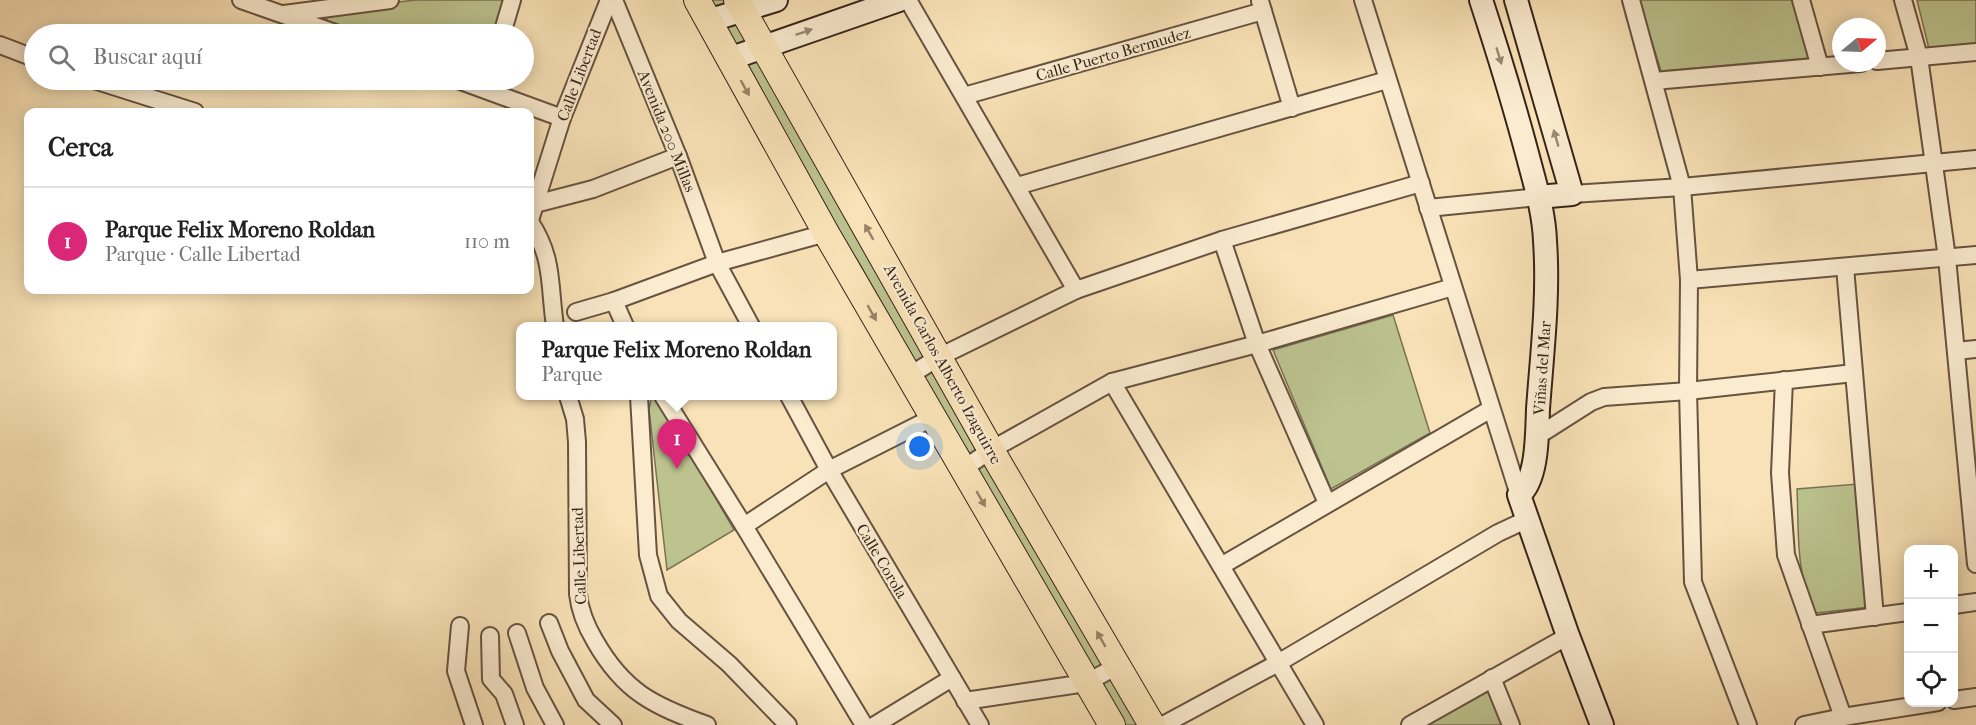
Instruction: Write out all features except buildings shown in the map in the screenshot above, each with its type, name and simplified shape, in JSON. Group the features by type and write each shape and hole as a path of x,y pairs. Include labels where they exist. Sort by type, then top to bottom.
{"main road":[{"name":"Avenida Carlos Alberto Izaguirre","path":"740,5 992,450 1152,725"},
{"name":"Avenida Carlos Alberto Izaguirre","path":"702,10 826,233 1112,725"}],"street":[{"path":"241,0 311,24"},
{"path":"284,14 390,0"},
{"path":"505,24 512,0"},
{"name":"Calle Libertad","path":"534,207 562,118 609,0"},
{"name":"Avenida 200 Millas","path":"614,0 678,156 717,263"},
{"path":"702,10 776,0"},
{"path":"729,58 899,0"},
{"path":"908,0 1076,290"},
{"path":"1363,0 1519,495 1602,725"},
{"name":"Viñas del Mar","path":"1481,0 1522,134 1538,197 1545,239 1546,304 1536,437 1532,476 1519,495"},
{"path":"1515,0 1572,194"},
{"path":"1631,0 1682,187 1689,280 1688,391 1693,582 1748,725"},
{"path":"1801,0 1820,67"},
{"path":"1903,0 1919,57 1947,258 1976,564"},
{"path":"1261,5 1292,108"},
{"name":"Calle Puerto Bermudez","path":"964,96 1261,5"},
{"path":"0,45 24,54"},
{"path":"1886,61 1976,52"},
{"path":"1654,81 1832,66"},
{"path":"1017,186 1387,80"},
{"path":"126,90 182,108"},
{"path":"499,90 562,118"},
{"path":"534,215 678,156"},
{"path":"1428,208 1976,159"},
{"path":"909,376 939,357 1076,290 1222,240 1420,183"},
{"path":"534,223 551,272 555,322"},
{"path":"576,312 717,263 826,233"},
{"path":"1222,240 1257,344 1328,503"},
{"path":"1689,280 1976,255"},
{"path":"717,263 749,322"},
{"path":"1845,267 1875,617"},
{"path":"963,469 1112,382 1257,344 1453,287"},
{"path":"614,300 623,322"},
{"path":"1956,351 1976,349"},
{"path":"1536,437 1591,402 1604,397 1854,374"},
{"path":"1784,380 1780,473 1786,555 1844,717"},
{"path":"1112,382 1315,725"},
{"name":"Calle Libertad","path":"569,400 577,442 578,594 579,609 584,622 607,662 632,688 661,707 707,725"},
{"path":"639,400 648,555 659,596 679,621 729,664 788,725"},
{"path":"665,400 864,725"},
{"name":"Calle Corola","path":"791,400 829,470 980,725"},
{"path":"1221,566 1491,409"},
{"path":"744,526 829,470 933,418"},
{"path":"1163,725 1278,663 1498,533 1528,519"},
{"path":"1958,604 1976,602"},
{"path":"1810,625 1904,613"},
{"path":"549,622 560,651 586,700 613,725"},
{"path":"460,626 456,670 474,725"},
{"path":"517,633 535,688 555,725"},
{"path":"490,636 491,679 504,694 515,725"},
{"path":"1410,725 1568,636"},
{"path":"965,701 1086,683 1117,666"},
{"path":"875,725 952,678"},
{"path":"1492,678 1511,725"},
{"path":"1958,699 1976,697"},
{"path":"1804,725 1907,707"}],"green space":[{"path":"416,0 508,0 500,24 332,24 326,18 327,13 335,9"},
{"path":"709,0 726,0 1141,725 1122,725 859,263 821,202"},
{"path":"1639,0 1792,0 1810,58 1661,71"},
{"path":"1917,0 1976,0 1976,44 1929,49"},
{"path":"1393,315 1430,433 1331,489 1273,350"},
{"path":"651,400 659,400 734,530 667,570 649,409"},
{"path":"1858,484 1870,607 1816,613 1804,584 1801,568 1797,489"},
{"path":"1493,688 1509,725 1427,725"}],"place":[{"name":"Parque Felix Moreno Roldan","path":"677,469"}]}
